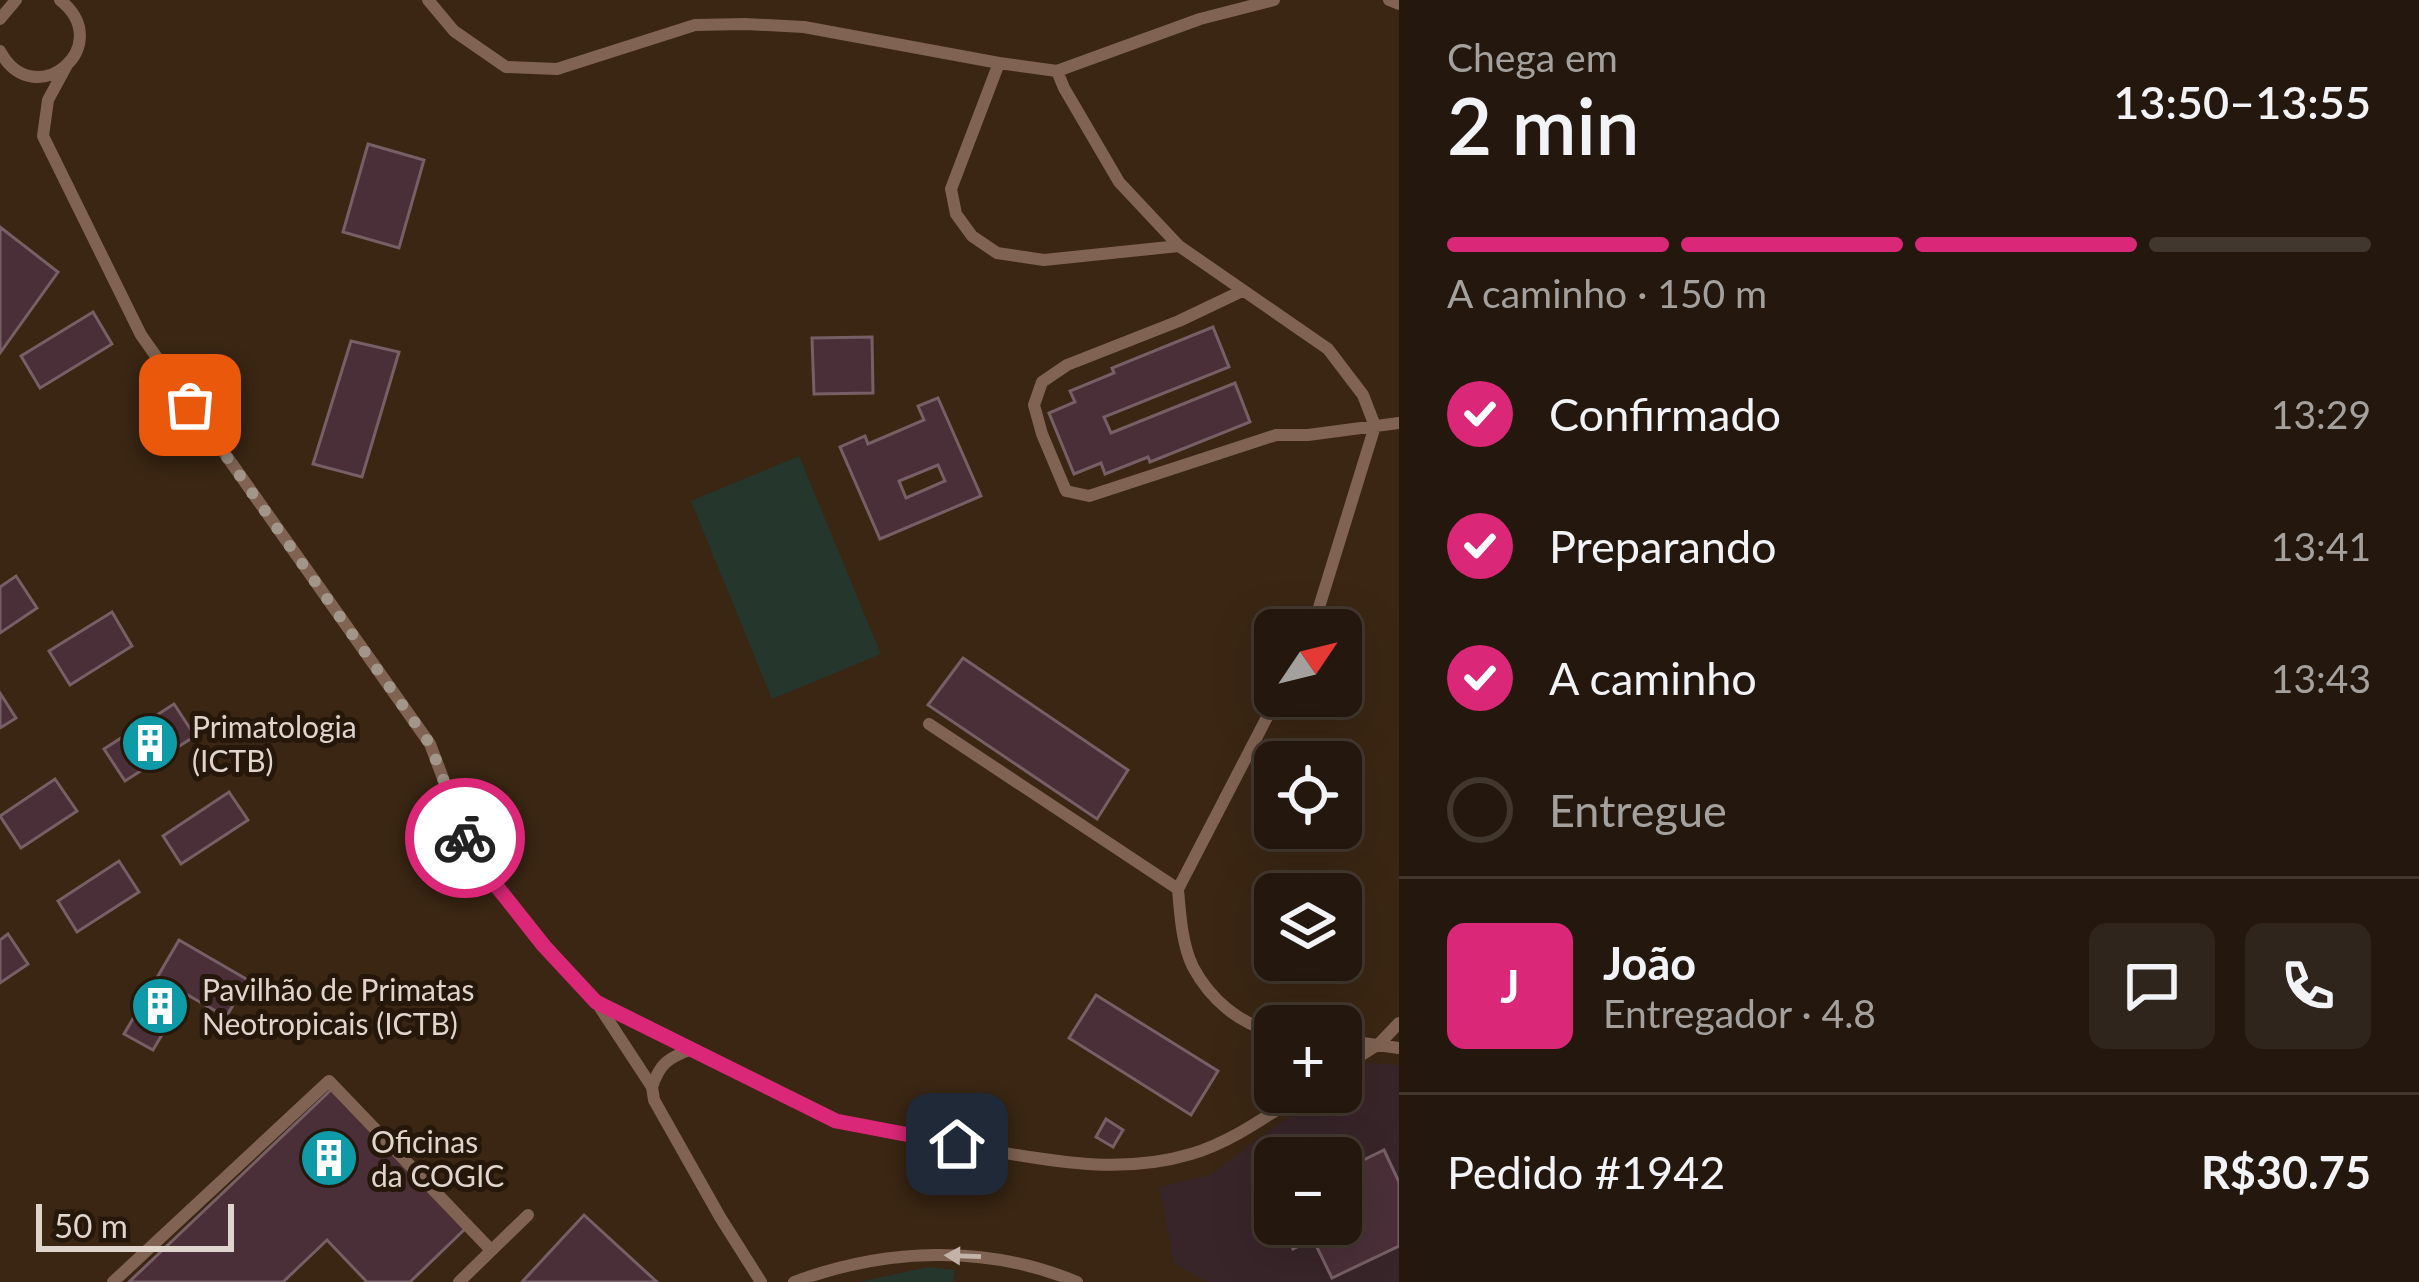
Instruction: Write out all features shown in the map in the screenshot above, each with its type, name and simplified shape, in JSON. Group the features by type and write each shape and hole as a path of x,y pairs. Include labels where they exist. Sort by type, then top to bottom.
{"lane":[{"path":"0,19 16,0"},
{"path":"428,0 454,31 506,67 557,69 694,25 745,24 804,27 1057,71 1200,19 1274,0"},
{"path":"1389,0 1399,4"},
{"path":"63,1 80,27 76,54 48,100 43,136 141,335 430,744 472,855 544,946 596,1002 652,1088 654,1100 760,1282"},
{"path":"0,50 15,70 28,76 42,77 67,65"},
{"path":"999,63 951,189 956,214 972,236 997,254 1044,260 1179,246"},
{"path":"1057,71 1119,182 1179,246 1328,349 1363,395 1375,426 1318,609"},
{"path":"1242,291 1067,365 1042,382 1034,405 1066,491 1088,496 1276,436 1399,423"},
{"path":"1254,1028 1224,1006 1192,966 1178,890 1267,717"},
{"path":"929,724 1178,890"},
{"path":"596,1002 836,1121 1076,1165 1137,1164 1192,1154 1271,1113"},
{"path":"1362,1055 1399,1023"},
{"path":"1362,1042 1399,1048"},
{"path":"652,1088 669,1058 692,1049"},
{"path":"113,1282 328,1081 491,1250"},
{"path":"459,1282 528,1215"},
{"path":"794,1282 836,1267 907,1254 980,1256 1051,1271 1077,1282"}],"shaded area":[{"path":"0,0 1399,0 1399,1282 0,1282"},
{"path":"1369,1063 1399,1065 1399,1282 1208,1282 1174,1263 1159,1187 1211,1175 1254,1141 1254,1245 1362,1245 1362,1137 1260,1137 1296,1113 1362,1113 1362,1068"}],"green space":[{"path":"799,456 881,654 772,699 691,501"},
{"path":"928,1267 955,1270 953,1282 859,1282"}],"building":[{"path":"368,144 424,160 399,248 343,232"},
{"path":"0,227 58,272 0,353"},
{"path":"93,312 112,344 40,388 21,356"},
{"path":"1213,327 1229,367 1104,417 1111,433 1235,383 1250,422 1150,462 1148,457 1105,474 1101,463 1074,474 1049,413 1075,402 1070,391 1114,373 1112,368"},
{"path":"872,337 873,393 814,394 812,338"},
{"path":"351,341 399,352 362,477 313,464"},
{"path":"938,398 981,496 880,539 840,447 865,436 868,444 924,420 918,406","holes":["938,465 945,481 906,498 899,481"]},
{"path":"16,576 37,608 0,633 0,587"},
{"name":"Primatologia (ICTB)","path":"112,612 132,646 70,685 49,651"},
{"path":"963,658 1128,770 1097,819 928,705"},
{"path":"0,693 16,718 0,728"},
{"name":"Primatologia (ICTB)","path":"174,704 195,736 125,781 104,749"},
{"path":"55,779 77,811 21,848 0,816"},
{"name":"Primatologia (ICTB)","path":"229,792 248,820 181,864 163,836"},
{"path":"119,861 139,892 77,932 58,901"},
{"path":"8,934 28,964 0,983 0,940"},
{"name":"Pavilhão de Primatas Neotropicais (ICTB)","path":"179,940 248,980 226,1017 186,994 153,1050 124,1034"},
{"path":"1096,995 1218,1071 1191,1115 1069,1038"},
{"name":"Oficinas da COGIC","path":"333,1088 466,1228 410,1282 367,1282 327,1240 283,1282 129,1282"},
{"path":"1106,1119 1123,1130 1113,1147 1096,1137"},
{"path":"1384,1150 1399,1182 1399,1246 1332,1278 1316,1245 1362,1245 1362,1161"},
{"path":"584,1215 657,1282 522,1282"}],"way so far":[{"path":"190,405 430,744 465,838"}],"place":[{"name":"Primatologia (ICTB)","path":"150,743"},
{"name":"Pavilhão de Primatas Neotropicais (ICTB)","path":"160,1006"},
{"name":"Oficinas da COGIC","path":"329,1158"}],"route":[{"path":"465,838 472,855 544,946 596,1002 836,1121 957,1144"}]}
